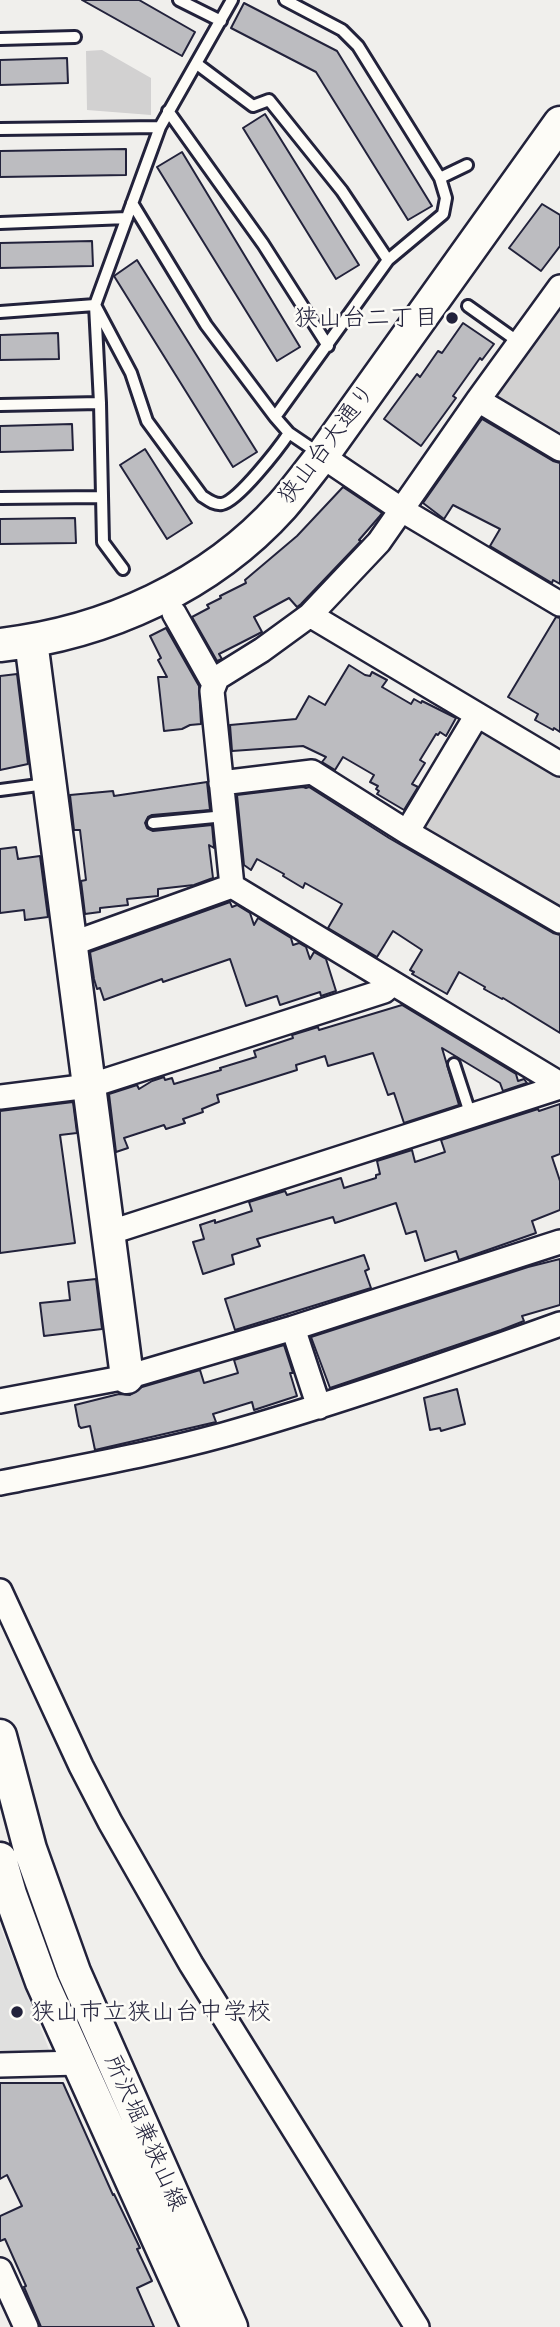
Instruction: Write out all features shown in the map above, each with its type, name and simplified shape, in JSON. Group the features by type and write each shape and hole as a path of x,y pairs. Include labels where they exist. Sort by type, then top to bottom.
{"street":[{"name":"狭山台大通り","path":"15,643 81,630 132,611 202,573 239,546 281,507 322,456 560,123"},
{"path":"232,886 213,702 214,684 218,678 310,615 379,542 559,289"},
{"path":"478,400 560,449"},
{"path":"322,456 402,510 560,604"},
{"path":"174,613 214,684"},
{"path":"310,615 560,764"},
{"path":"15,643 50,784 127,1377"},
{"path":"407,832 477,715"},
{"path":"221,783 312,772 407,832 560,921"},
{"path":"71,944 232,886"},
{"path":"232,886 560,1085"},
{"path":"0,1097 89,1086 384,991 392,984"},
{"path":"108,1233 560,1085"},
{"path":"0,1401 127,1377 293,1328 560,1242"},
{"path":"0,1483 149,1453 319,1408 560,1324"},
{"path":"293,1328 319,1408"},
{"path":"0,1591 81,1766 191,1964 417,2327"},
{"name":"所沢堀兼狭山線","path":"0,1736 30,1849 74,1972 232,2327"},
{"name":"所沢堀兼狭山線","path":"0,1859 10,1894 43,1982 198,2327"},
{"path":"0,2065 79,2063"},
{"path":"0,2270 15,2316"}],"lane":[{"path":"179,0 221,21"},
{"path":"123,569 103,542 95,306 160,127 232,0"},
{"path":"275,417 388,260 443,214 446,198 440,178 358,46 342,30 285,0"},
{"path":"0,40 75,37"},
{"path":"197,64 253,106 269,100 342,191 388,260"},
{"path":"168,111 263,244 328,346"},
{"path":"0,129 160,127"},
{"path":"440,178 467,165"},
{"path":"132,203 206,325 275,417 289,433 322,456"},
{"path":"0,223 127,218"},
{"path":"95,306 131,373 147,421 202,496 215,504 222,504 236,497 289,433"},
{"path":"0,312 95,306"},
{"path":"468,306 520,343"},
{"path":"0,405 100,403"},
{"path":"0,498 101,497"},
{"path":"0,790 50,784"},
{"path":"153,823 225,816"},
{"path":"454,1064 471,1116"}],"shaded area":[{"path":"102,50 151,78 151,115 87,110 86,51"},
{"path":"560,303 560,439 497,402 494,394"},
{"path":"483,730 560,775 560,912 428,834 423,820 474,732"},
{"name":"狭山市立狭山台中学校","path":"0,1926 50,2052 45,2059 0,2059"}],"building":[{"path":"82,0 139,0 195,32 182,56"},
{"path":"244,3 337,51 432,206 408,220 316,72 231,28"},
{"path":"67,58 68,83 0,85 0,60"},
{"path":"265,114 359,265 336,279 243,128"},
{"path":"126,149 126,175 0,177 0,151"},
{"path":"182,152 300,347 277,361 157,167"},
{"path":"542,204 560,215 560,246 541,271 509,248"},
{"path":"92,241 93,266 0,268 0,243"},
{"path":"137,260 257,452 233,467 114,276"},
{"path":"463,323 494,344 482,360 480,358 453,396 456,398 421,446 384,419 417,374 420,377 438,351 442,353"},
{"path":"58,333 59,359 0,360 0,335"},
{"path":"482,419 560,463 560,584 553,580 552,583 490,546 500,529 453,505 444,519 423,503"},
{"path":"72,424 73,450 0,452 0,426"},
{"path":"145,449 192,523 167,539 120,465"},
{"path":"343,487 382,513 359,540 361,541 301,604 297,607 289,598 254,617 262,632 219,654 222,659 217,661 192,617 209,608 207,605 221,598 220,596 246,583 245,580 297,536"},
{"path":"75,518 76,543 0,544 0,519"},
{"path":"556,617 560,618 560,732 535,720 538,714 508,697"},
{"path":"166,628 199,686 201,724 164,731 158,677 167,677 150,636"},
{"path":"349,665 365,675 370,676 372,672 387,680 382,687 411,704 414,699 421,703 422,701 456,718 446,736 440,732 436,734 420,760 425,763 412,784 418,787 404,810 377,794 378,786 370,782 374,775 343,757 335,770 322,762 326,757 303,746 232,751 230,725 296,719 309,696 325,705"},
{"path":"17,674 28,764 0,770 0,676"},
{"path":"207,782 210,810 152,815 145,823 147,828 153,831 212,825 214,848 209,845 213,878 194,885 158,889 158,896 127,899 128,905 100,908 100,912 85,914 81,881 86,880 80,830 74,830 70,795 113,791 114,796"},
{"path":"309,787 389,838 560,935 560,1033 459,972 447,994 412,974 414,972 410,970 422,950 393,931 377,957 328,928 342,904 305,883 303,888 257,859 251,870 244,865 237,795"},
{"path":"16,847 18,859 40,856 48,917 25,920 24,910 0,913 0,849"},
{"path":"230,902 232,907 237,905 250,913 254,925 258,918 291,938 293,945 299,943 306,947 310,959 314,952 326,959 336,991 321,996 320,992 280,1005 277,996 246,1006 230,959 104,1000 94,979 90,952"},
{"path":"402,1005 516,1074 518,1081 524,1079 527,1083 503,1091 500,1083 442,1048 459,1105 404,1123 394,1093 388,1095 373,1053 328,1066 325,1056 296,1065 297,1070 217,1095 219,1102 202,1109 203,1112 183,1119 185,1123 166,1129 164,1125 124,1138 128,1148 116,1152 109,1094 137,1085 139,1089 164,1077 165,1080 172,1078 174,1084 221,1070 220,1068 256,1057 254,1051 293,1038 292,1035 318,1027 319,1030"},
{"path":"73,1102 77,1133 60,1135 75,1243 0,1253 0,1111"},
{"path":"560,1104 560,1154 552,1157 560,1181 560,1210 532,1221 536,1233 459,1260 456,1251 425,1261 416,1231 406,1234 396,1203 335,1223 333,1217 257,1239 260,1246 232,1255 234,1264 203,1274 193,1242 204,1239 200,1225 252,1211 249,1202 285,1191 287,1195 341,1178 344,1188 376,1178 376,1175 380,1174 377,1161 412,1150 415,1162 445,1152 441,1140"},
{"path":"364,1255 369,1269 365,1271 371,1288 235,1330 225,1299"},
{"path":"560,1259 560,1305 522,1316 524,1321 501,1330 330,1388 311,1337"},
{"path":"96,1279 102,1329 44,1336 40,1303 70,1300 68,1282"},
{"path":"284,1345 297,1396 254,1410 252,1402 213,1414 216,1422 95,1450 90,1426 79,1426 75,1405 119,1394 130,1395 142,1387 200,1370 204,1383 238,1373 234,1360"},
{"path":"457,1389 465,1424 441,1431 440,1428 430,1430 424,1398"},
{"path":"0,2083 63,2083 140,2248 137,2249 152,2281 137,2288 154,2327 41,2327 5,2239 0,2241 0,2216 22,2206 7,2175 0,2179"}],"place":[{"name":"狭山台二丁目","path":"452,318"},
{"name":"狭山市立狭山台中学校","path":"17,2012"}]}
